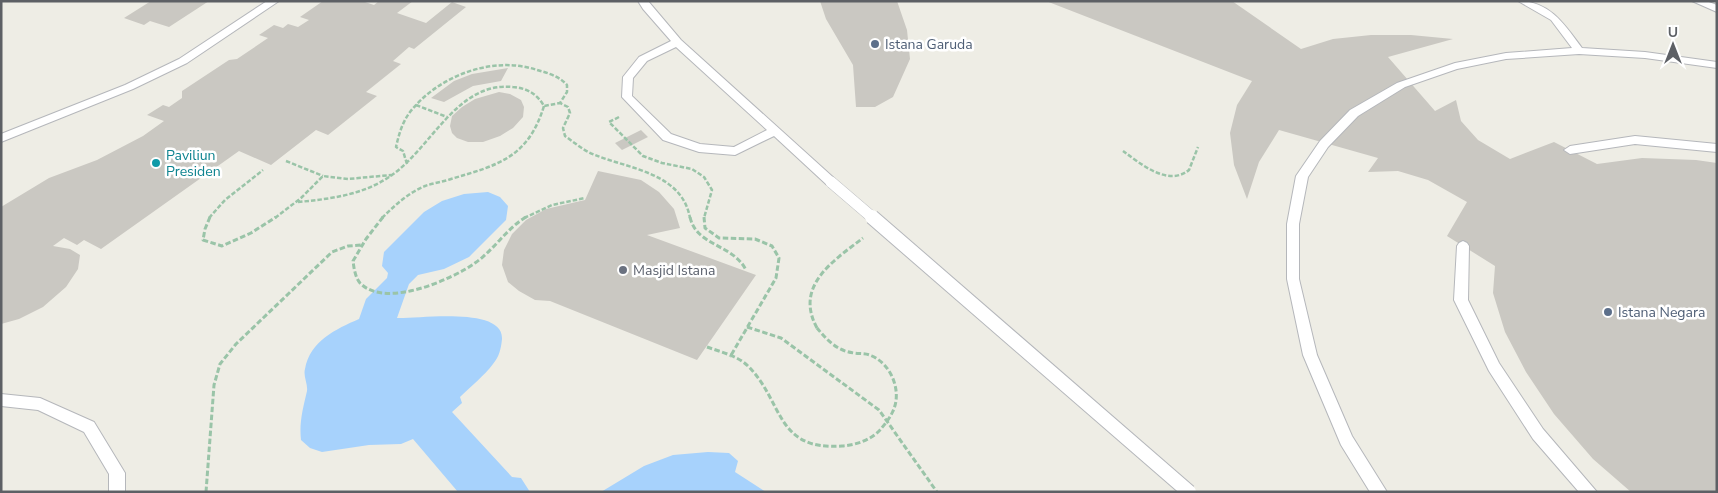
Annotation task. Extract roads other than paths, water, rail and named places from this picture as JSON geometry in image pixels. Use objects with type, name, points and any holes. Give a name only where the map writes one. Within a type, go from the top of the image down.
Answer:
[{"type":"lane","points":[[1,138],[129,87],[183,61],[274,1]]},
{"type":"lane","points":[[644,1],[646,7],[677,42],[830,182],[1189,492]]},
{"type":"lane","points":[[1523,1],[1554,18],[1579,51]]},
{"type":"lane","points":[[1697,1],[1717,9]]},
{"type":"lane","points":[[677,42],[643,59],[628,77],[628,97],[667,137],[699,148],[735,151],[775,131]]},
{"type":"lane","points":[[1379,492],[1346,440],[1310,354],[1293,279],[1293,224],[1302,176],[1324,144],[1354,113],[1401,85],[1455,66],[1506,56],[1579,51],[1645,55],[1717,65]]},
{"type":"lane","points":[[1570,150],[1635,140],[1717,148]]},
{"type":"lane","points":[[1464,246],[1461,300],[1494,367],[1538,434],[1589,492]]},
{"type":"lane","points":[[1,400],[40,404],[89,427],[117,472],[117,492]]},
{"type":"water","points":[[488,192],[500,197],[508,206],[506,220],[469,257],[444,269],[418,275],[409,284],[397,318],[458,316],[489,322],[499,329],[502,339],[497,359],[486,373],[460,397],[462,403],[452,412],[512,477],[521,478],[530,492],[458,492],[413,439],[401,444],[369,445],[322,452],[310,448],[301,440],[301,428],[307,391],[305,372],[312,351],[325,337],[359,319],[366,299],[387,278],[388,273],[382,266],[384,252],[424,212],[442,201],[464,194]]},
{"type":"water","points":[[708,452],[729,453],[738,461],[735,472],[766,492],[601,492],[644,466],[673,455]]},
{"type":"place","name":"Istana Garuda","points":[[875,44]]},
{"type":"place","name":"Paviliun Presiden","points":[[156,163]]},
{"type":"place","name":"Masjid Istana","points":[[623,270]]},
{"type":"place","name":"Istana Negara","points":[[1608,312]]}]
